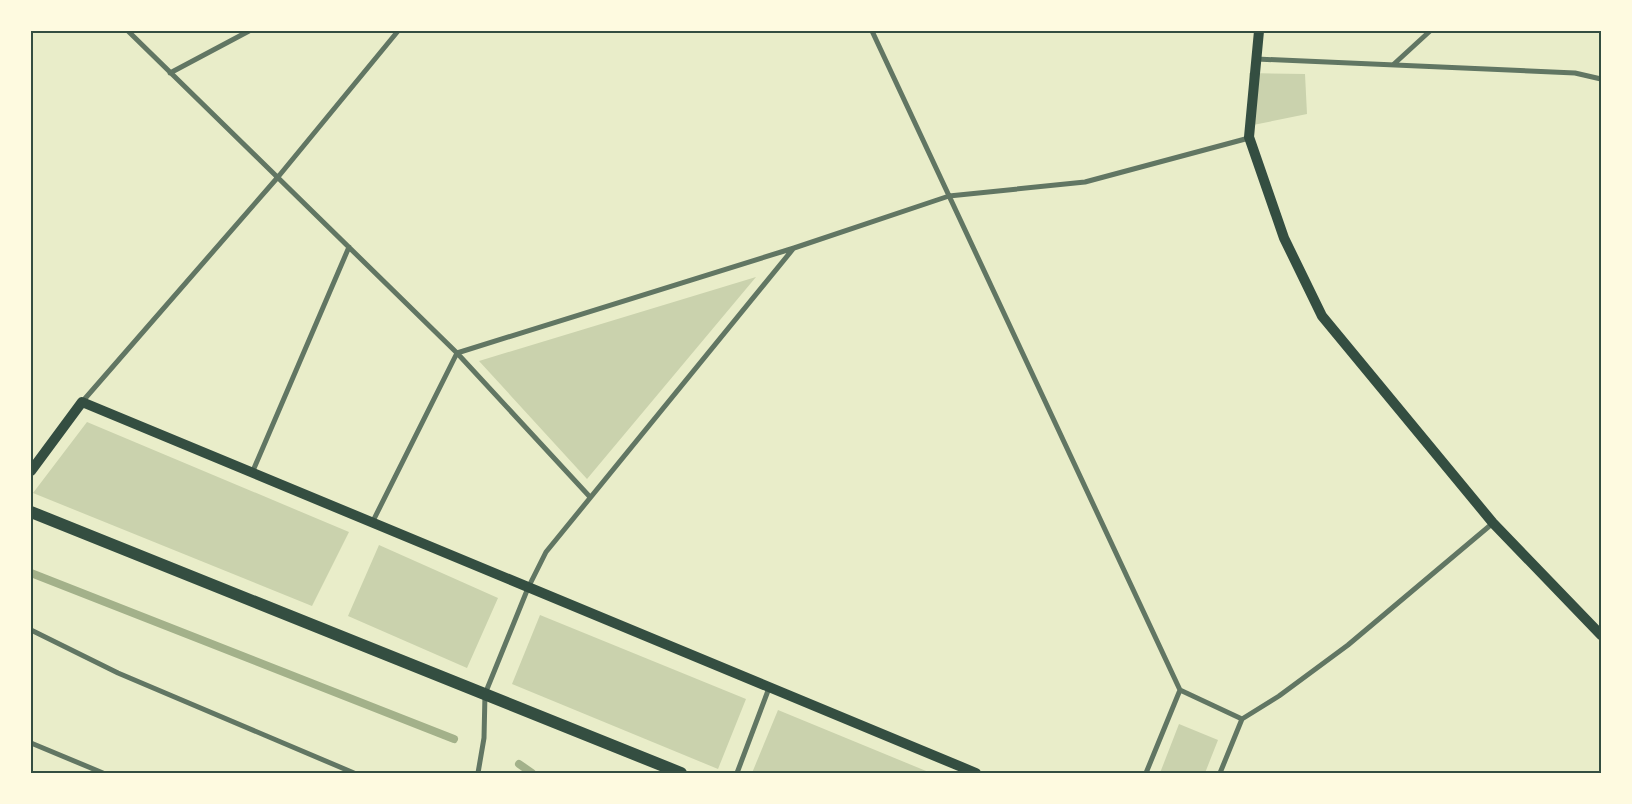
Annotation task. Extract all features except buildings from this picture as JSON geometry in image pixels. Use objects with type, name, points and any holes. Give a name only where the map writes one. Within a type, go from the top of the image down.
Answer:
[{"type":"main road","points":[[1259,31],[1249,138],[1284,238],[1322,316],[1493,523],[1601,635]]},
{"type":"main road","points":[[31,471],[82,402],[976,773]]},
{"type":"main road","points":[[31,512],[681,773]]},
{"type":"street","points":[[128,31],[457,353],[590,497]]},
{"type":"street","points":[[170,72],[249,31]]},
{"type":"street","points":[[82,402],[278,177],[398,31]]},
{"type":"street","points":[[872,31],[1180,690],[1242,719]]},
{"type":"street","points":[[1394,64],[1430,31]]},
{"type":"street","points":[[1257,59],[1576,73],[1601,80]]},
{"type":"street","points":[[372,522],[457,353],[794,248],[949,196],[1085,182],[1249,138]]},
{"type":"street","points":[[252,473],[349,247]]},
{"type":"street","points":[[478,773],[484,738],[485,694],[528,588],[546,552],[794,248]]},
{"type":"street","points":[[1220,773],[1242,719],[1279,696],[1348,645],[1493,523]]},
{"type":"street","points":[[31,630],[118,673],[354,773]]},
{"type":"street","points":[[737,773],[770,688]]},
{"type":"street","points":[[1146,773],[1180,690]]},
{"type":"street","points":[[31,743],[103,773]]},
{"type":"green space","points":[[1249,73],[1305,74],[1307,114],[1253,125]]},
{"type":"green space","points":[[756,277],[587,479],[479,361]]},
{"type":"green space","points":[[87,422],[349,532],[312,606],[33,493]]},
{"type":"green space","points":[[379,545],[498,598],[467,668],[348,616]]},
{"type":"green space","points":[[540,615],[746,699],[718,769],[512,684]]},
{"type":"green space","points":[[778,710],[931,773],[752,773]]},
{"type":"green space","points":[[1179,724],[1218,740],[1205,773],[1160,773]]},
{"type":"waterway","points":[[31,573],[454,739]]},
{"type":"waterway","points":[[519,764],[532,773]]}]
